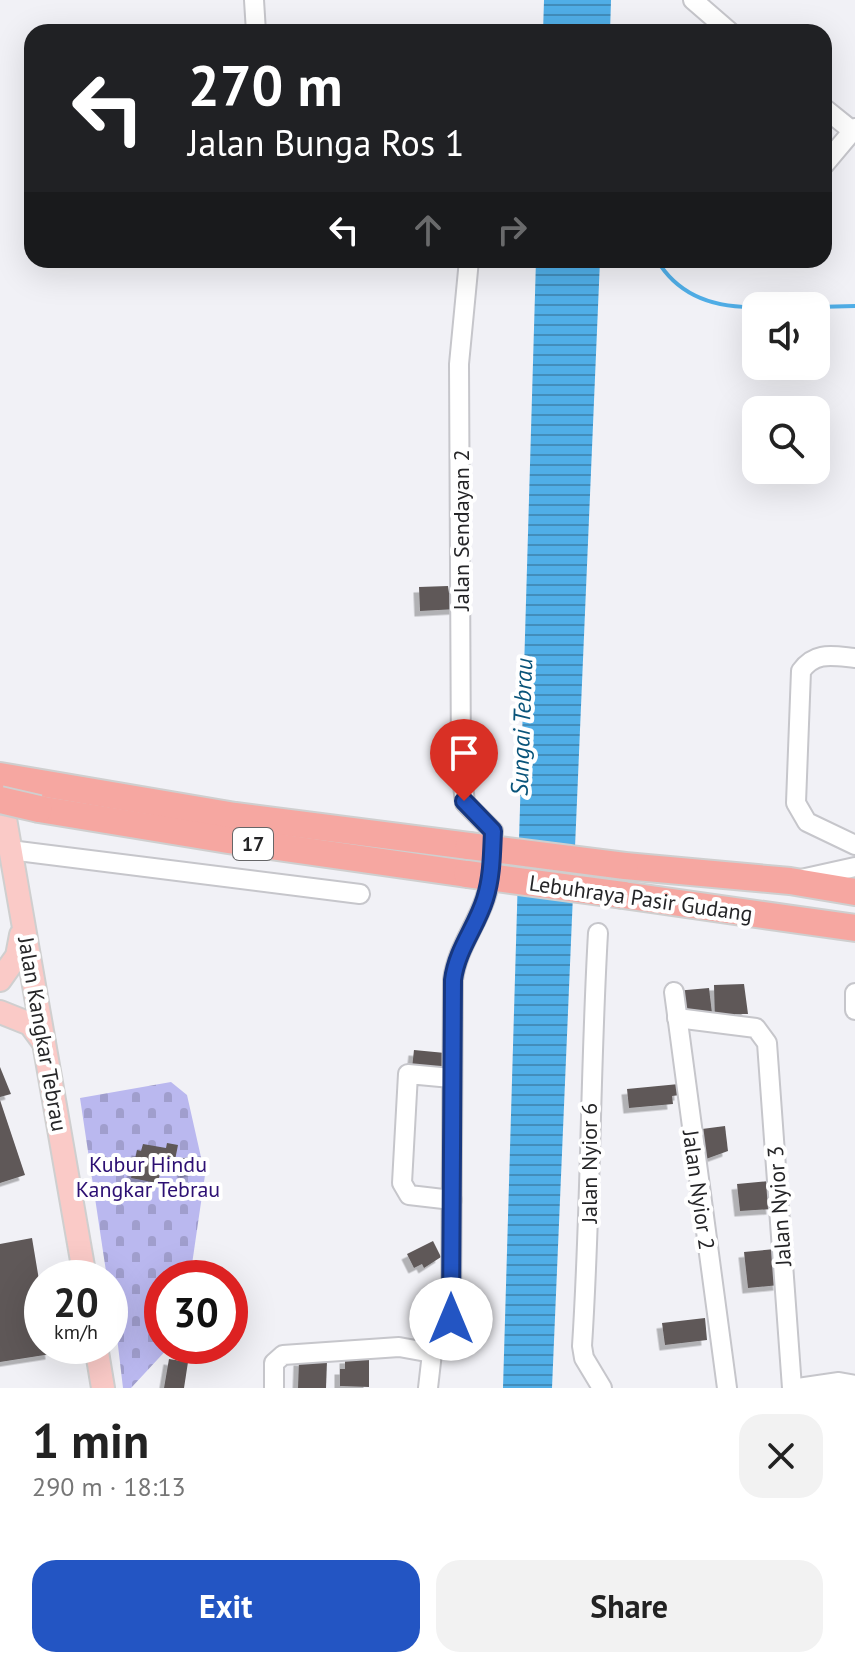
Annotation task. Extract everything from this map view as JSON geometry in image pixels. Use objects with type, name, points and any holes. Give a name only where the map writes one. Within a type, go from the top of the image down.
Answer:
[{"type":"highway","name":"Lebuhraya Pasir Gudang","points":[[0,776],[40,797],[228,840],[855,928]]},
{"type":"highway","name":"Lebuhraya Pasir Gudang","points":[[0,800],[40,797],[235,816],[625,866],[790,881],[855,892]]},
{"type":"main road","name":"Jalan Kangkar Tebrau","points":[[0,790],[82,1260]]},
{"type":"main road","points":[[0,982],[17,956],[22,920]]},
{"type":"main road","points":[[0,982],[32,974]]},
{"type":"main road","points":[[0,1012],[37,1001]]},
{"type":"main road","points":[[0,1012],[30,1024],[45,1044]]},
{"type":"main road","points":[[99,1364],[103,1388]]},
{"type":"street","points":[[254,0],[256,24]]},
{"type":"street","points":[[693,0],[721,24]]},
{"type":"street","points":[[832,114],[854,130],[832,156]]},
{"type":"street","name":"Jalan Sendayan 2","points":[[451,1078],[456,959],[484,901],[492,864],[493,831],[464,801],[461,766],[459,364],[468,268]]},
{"type":"street","points":[[855,658],[821,655],[807,662],[801,671],[796,803],[807,822],[855,845]]},
{"type":"street","points":[[10,850],[360,894]]},
{"type":"street","points":[[790,881],[855,867]]},
{"type":"street","name":"Jalan Nyior 6","points":[[598,933],[590,1072],[589,1248],[582,1346],[584,1358],[602,1388]]},
{"type":"street","name":"Jalan Nyior 2","points":[[674,992],[727,1388]]},
{"type":"street","points":[[855,993],[855,1010]]},
{"type":"street","name":"Jalan Nyior 3","points":[[677,1018],[756,1028],[767,1043],[792,1388]]},
{"type":"street","points":[[428,1388],[432,1353],[451,1319],[452,1200],[451,1078],[408,1074],[402,1183],[409,1195],[419,1199],[452,1200]]},
{"type":"street","points":[[274,1388],[274,1363],[283,1355],[399,1347],[432,1353]]},
{"type":"street","points":[[798,1388],[839,1382],[855,1385]]},
{"type":"green space","name":"Kubur Hindu Kangkar Tebrau","points":[[171,1082],[187,1095],[205,1175],[193,1260],[144,1260],[144,1364],[153,1364],[131,1388],[123,1388],[120,1364],[128,1364],[128,1260],[104,1260],[80,1098]]},
{"type":"shaded area","points":[[544,0],[611,0],[610,24],[543,24]]},
{"type":"shaded area","points":[[536,268],[600,268],[552,1388],[503,1388]]},
{"type":"building","points":[[448,586],[449,593],[456,592],[457,609],[420,611],[419,587]]},
{"type":"building","points":[[744,984],[748,1014],[735,1014],[735,1023],[715,1023],[714,985]]},
{"type":"building","points":[[709,988],[712,1013],[677,1016],[675,991]]},
{"type":"building","points":[[414,1050],[445,1053],[443,1071],[412,1068]]},
{"type":"building","points":[[0,1067],[11,1094],[0,1097]]},
{"type":"building","points":[[679,1084],[680,1095],[672,1096],[673,1104],[629,1108],[627,1089]]},
{"type":"building","points":[[0,1100],[25,1175],[0,1183]]},
{"type":"building","points":[[725,1126],[728,1151],[706,1159],[702,1129]]},
{"type":"building","points":[[167,1143],[178,1145],[175,1160],[166,1158],[157,1183],[131,1178],[137,1150],[141,1151],[143,1144],[166,1148]]},
{"type":"building","points":[[194,1156],[197,1170],[183,1173],[180,1159]]},
{"type":"building","points":[[769,1181],[772,1209],[740,1211],[737,1184]]},
{"type":"building","points":[[32,1238],[36,1260],[24,1260],[24,1358],[0,1362],[0,1244]]},
{"type":"building","points":[[433,1241],[441,1257],[424,1268],[422,1264],[414,1268],[407,1254]]},
{"type":"building","points":[[775,1249],[779,1285],[748,1288],[744,1252]]},
{"type":"building","points":[[705,1318],[707,1340],[665,1345],[662,1323]]},
{"type":"building","points":[[369,1357],[369,1387],[340,1386],[340,1369],[345,1369],[345,1358]]},
{"type":"building","points":[[299,1360],[327,1361],[326,1388],[298,1388]]},
{"type":"building","points":[[168,1364],[188,1364],[184,1388],[164,1388]]},
{"type":"waterway","points":[[663,268],[676,283],[700,298],[742,307]]},
{"type":"waterway","points":[[830,307],[855,306]]},
{"type":"route","points":[[451,1319],[453,980],[456,959],[484,901],[492,864],[493,831],[464,801]]},
{"type":"water label","name":"Sungai Tebrau","points":[[522,727]]}]
